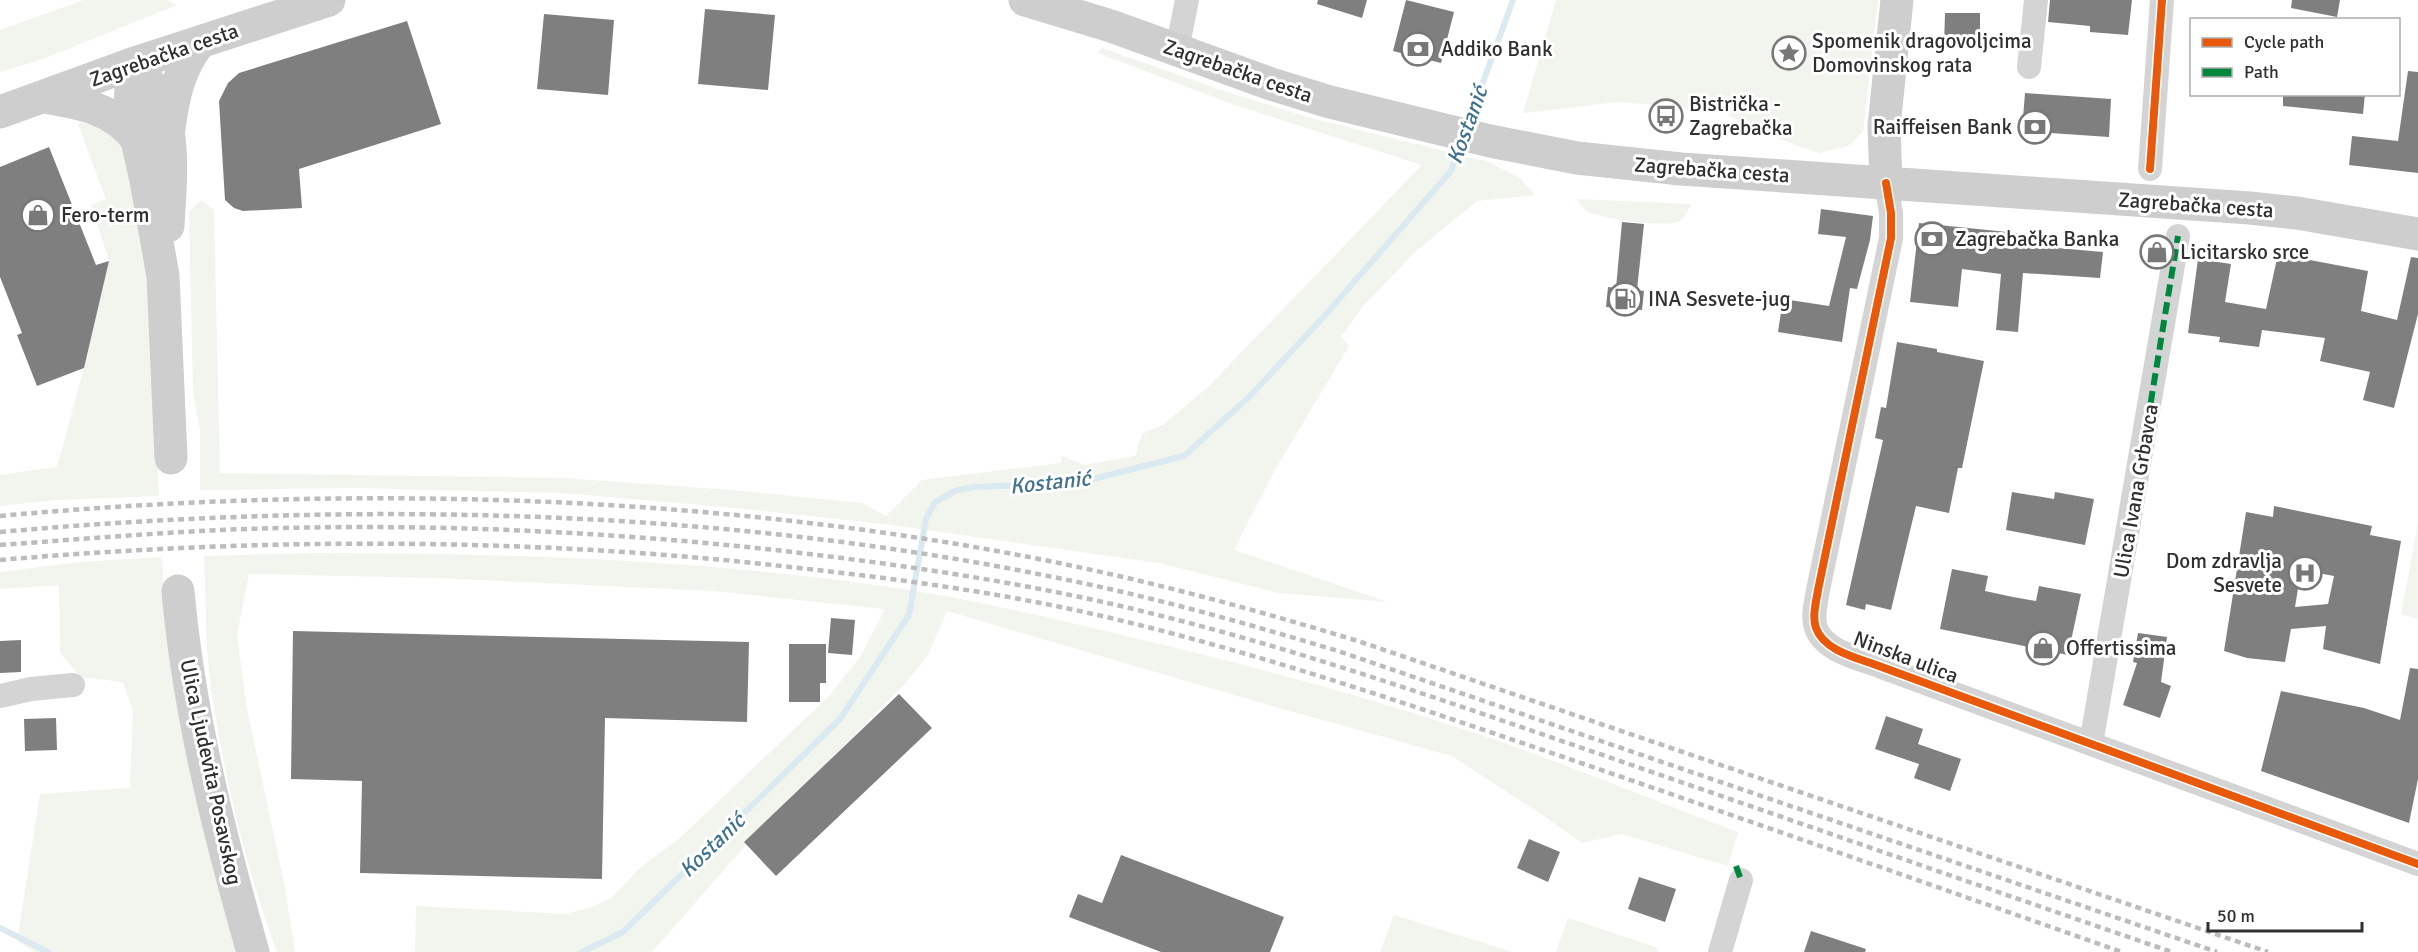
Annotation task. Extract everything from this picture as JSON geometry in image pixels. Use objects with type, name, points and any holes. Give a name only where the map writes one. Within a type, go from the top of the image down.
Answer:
[{"type":"main road","name":"Zagrebačka cesta","points":[[13,106],[132,64],[329,0]]},
{"type":"main road","name":"Zagrebačka cesta","points":[[1025,0],[1102,23],[1271,84],[1330,102],[1490,141],[1577,158],[1629,165],[2250,208],[2307,214],[2418,234]]},
{"type":"main road","points":[[1886,183],[1884,126],[1897,0]]},
{"type":"main road","points":[[171,458],[163,276],[169,205],[169,133],[173,102],[181,75],[191,53],[200,42]]},
{"type":"main road","points":[[132,64],[154,89],[163,108],[169,133]]},
{"type":"main road","points":[[132,64],[130,109],[163,276]]},
{"type":"main road","points":[[13,106],[81,104],[105,112],[125,126],[137,140]]},
{"type":"main road","name":"Ulica Ljudevita Posavskog","points":[[178,591],[188,676],[201,748],[253,952]]},
{"type":"street","points":[[1177,50],[1187,0]]},
{"type":"street","points":[[2029,67],[2036,0]]},
{"type":"street","points":[[2150,169],[2162,0]]},
{"type":"street","name":"Ninska ulica","points":[[1886,183],[1892,224],[1891,238],[1818,590],[1816,628],[1828,644],[1842,652],[2418,864]]},
{"type":"street","name":"Ulica Ivana Grbavca","points":[[2091,744],[2178,236]]},
{"type":"street","points":[[0,696],[31,689],[73,685]]},
{"type":"street","points":[[1720,952],[1741,879]]},
{"type":"shaded area","points":[[84,0],[167,0],[177,5],[40,60],[0,72],[0,30]]},
{"type":"shaded area","points":[[1556,0],[1878,0],[1863,132],[1848,146],[1819,153],[1743,126],[1725,111],[1618,102],[1523,113]]},
{"type":"shaded area","points":[[1102,48],[1227,92],[1315,119],[1489,162],[1520,178],[1535,195],[1477,201],[1415,252],[1363,306],[1341,337],[1349,346],[1273,473],[1234,550],[1388,602],[1279,593],[1159,563],[892,525],[756,510],[564,493],[357,488],[200,490],[200,430],[193,393],[189,212],[201,200],[214,210],[220,473],[564,478],[732,490],[862,503],[886,516],[922,480],[1061,463],[1062,456],[1084,465],[1135,456],[1142,434],[1164,424],[1207,388],[1422,165],[1232,104],[1098,53]]},
{"type":"shaded area","points":[[78,124],[92,125],[126,142],[145,231],[159,496],[56,500],[0,506],[0,475],[57,467],[84,368],[109,261],[91,205],[106,199]]},
{"type":"shaded area","points":[[1577,199],[1691,204],[1679,221],[1660,224],[1596,215],[1585,210]]},
{"type":"shaded area","points":[[2418,524],[2418,619],[2401,614]]},
{"type":"shaded area","points":[[312,553],[543,557],[697,566],[851,582],[977,602],[1215,658],[1399,709],[1521,749],[1738,832],[1728,866],[1622,834],[1582,843],[1452,756],[947,611],[928,655],[904,685],[744,847],[652,952],[415,952],[416,906],[563,914],[587,909],[611,898],[642,866],[680,838],[829,696],[861,656],[885,609],[713,591],[438,578],[249,574],[237,635],[247,709],[285,888],[295,952],[277,952],[245,852],[221,748],[208,665],[204,556]]},
{"type":"shaded area","points":[[162,557],[164,591],[237,952],[35,952],[17,941],[40,794],[130,788],[133,711],[123,682],[80,677],[60,652],[59,585],[0,589],[0,572],[80,562]]},
{"type":"shaded area","points":[[1394,915],[1512,952],[1380,952]]},
{"type":"shaded area","points":[[1568,918],[1658,948],[1657,952],[1556,952]]},
{"type":"building","points":[[1318,0],[1367,0],[1362,18],[1317,4]]},
{"type":"building","points":[[1406,0],[1454,12],[1441,63],[1393,51]]},
{"type":"building","points":[[2050,0],[2132,0],[2128,35],[2090,32],[2090,26],[2048,22]]},
{"type":"building","points":[[2292,0],[2340,0],[2337,17],[2291,8]]},
{"type":"building","points":[[705,9],[775,15],[768,90],[698,84]]},
{"type":"building","points":[[1945,13],[1980,13],[1980,46],[1944,45]]},
{"type":"building","points":[[544,14],[614,20],[608,95],[537,89]]},
{"type":"building","points":[[407,21],[441,124],[299,169],[302,208],[243,211],[234,208],[225,200],[219,101],[228,83],[239,73]]},
{"type":"building","points":[[2408,71],[2418,72],[2418,173],[2349,165],[2352,136],[2398,141]]},
{"type":"building","points":[[2025,93],[2111,99],[2109,137],[2022,131]]},
{"type":"building","points":[[2283,96],[2365,96],[2363,114],[2283,106]]},
{"type":"building","points":[[49,147],[96,265],[109,261],[84,368],[37,386],[17,335],[22,333],[0,277],[0,167]]},
{"type":"building","points":[[1821,209],[1873,216],[1870,240],[1857,289],[1850,288],[1842,342],[1778,332],[1783,299],[1829,306],[1846,237],[1818,234]]},
{"type":"building","points":[[1622,222],[1644,224],[1637,290],[1644,291],[1642,310],[1606,307],[1608,287],[1616,288]]},
{"type":"building","points":[[1919,223],[2047,236],[2046,247],[2103,252],[2100,278],[2023,273],[2018,332],[1996,330],[2001,274],[1962,269],[1958,307],[1910,302]]},
{"type":"building","points":[[2278,254],[2368,271],[2361,311],[2397,320],[2411,257],[2418,258],[2418,314],[2394,408],[2363,400],[2370,372],[2320,361],[2325,338],[2262,330],[2259,347],[2219,342],[2220,337],[2188,333],[2198,259],[2231,264],[2225,302],[2266,309]]},
{"type":"building","points":[[1897,342],[1984,361],[1962,468],[1958,468],[1949,513],[1916,506],[1891,610],[1866,604],[1865,610],[1846,605],[1883,440],[1875,438],[1881,407],[1886,408]]},
{"type":"building","points":[[2012,492],[2054,499],[2055,492],[2094,499],[2085,545],[2006,530]]},
{"type":"building","points":[[2274,506],[2372,526],[2370,535],[2401,541],[2380,664],[2323,649],[2326,626],[2291,629],[2285,662],[2247,658],[2224,651],[2246,512],[2273,517]],"holes":[[[2301,570],[2334,576],[2328,604],[2295,607]]]},
{"type":"building","points":[[1952,569],[1988,576],[1985,591],[2013,597],[2036,601],[2039,586],[2081,594],[2068,655],[1940,629]]},
{"type":"building","points":[[831,618],[855,620],[852,655],[828,653]]},
{"type":"building","points":[[293,631],[749,642],[747,722],[605,718],[602,879],[360,873],[362,781],[291,779]]},
{"type":"building","points":[[2138,633],[2167,637],[2161,682],[2171,686],[2160,718],[2123,705],[2137,663],[2133,662]]},
{"type":"building","points":[[21,640],[21,672],[0,673],[0,641]]},
{"type":"building","points":[[789,644],[826,644],[826,683],[820,683],[820,702],[789,702]]},
{"type":"building","points":[[2410,668],[2418,669],[2418,779],[2409,823],[2261,771],[2281,691],[2364,708],[2400,720]]},
{"type":"building","points":[[899,694],[932,728],[776,876],[744,842]]},
{"type":"building","points":[[1886,716],[1923,729],[1918,744],[1961,759],[1950,791],[1914,778],[1919,764],[1875,749]]},
{"type":"building","points":[[56,718],[57,750],[25,751],[24,719]]},
{"type":"building","points":[[1529,839],[1560,852],[1548,882],[1517,868]]},
{"type":"building","points":[[1121,855],[1284,917],[1270,952],[1161,952],[1069,917],[1078,894],[1102,903]]},
{"type":"building","points":[[1639,877],[1676,889],[1665,922],[1628,909]]},
{"type":"building","points":[[1811,931],[1866,949],[1865,952],[1804,952]]},
{"type":"waterway","name":"Kostanić","points":[[1467,126],[1513,0]]},
{"type":"waterway","name":"Kostanić","points":[[582,952],[623,932],[840,719],[909,615],[926,519],[935,502],[957,490],[974,487],[1077,483],[1184,456],[1251,395],[1327,313],[1451,171],[1460,144]]},
{"type":"waterway","points":[[0,928],[48,952]]},
{"type":"railway","points":[[0,516],[130,506],[262,500],[395,498],[528,501],[662,509],[794,521],[925,539],[1054,562],[1209,598],[1361,642],[2268,952]]},
{"type":"railway","points":[[0,532],[130,522],[262,516],[394,514],[526,516],[658,524],[789,536],[919,553],[1048,576],[1194,610],[1338,651],[2217,952]]},
{"type":"railway","points":[[0,545],[154,534],[313,527],[516,530],[650,538],[784,551],[901,566],[1017,585],[1094,600],[1220,631],[1343,668],[1527,729],[2172,952]]},
{"type":"railway","points":[[0,560],[100,552],[300,544],[499,546],[599,550],[799,568],[913,582],[1027,600],[1163,631],[1344,684],[1465,723],[2122,952]]},
{"type":"marked path","points":[[2139,474],[2178,236]]},
{"type":"marked path","points":[[1736,866],[1741,880]]},
{"type":"cycle path","points":[[2150,169],[2162,0]]},
{"type":"cycle path","points":[[1886,183],[1891,213],[1891,238],[1816,599],[1814,619],[1820,636],[1826,643],[1852,657],[2418,864]]},
{"type":"place","name":"Addiko Bank","points":[[1418,49]]},
{"type":"place","name":"Spomenik dragovoljcima Domovinskog rata","points":[[1789,53]]},
{"type":"place","name":"Bistrička - Zagrebačka","points":[[1666,116]]},
{"type":"place","name":"Raiffeisen Bank","points":[[2035,127]]},
{"type":"place","name":"Fero-term","points":[[38,215]]},
{"type":"place","name":"Zagrebačka Banka","points":[[1932,239]]},
{"type":"place","name":"Licitarsko srce","points":[[2157,252]]},
{"type":"place","name":"INA Sesvete-jug","points":[[1625,299]]},
{"type":"place","name":"Dom zdravlja Sesvete","points":[[2305,573]]},
{"type":"place","name":"Offertissima","points":[[2043,648]]}]
